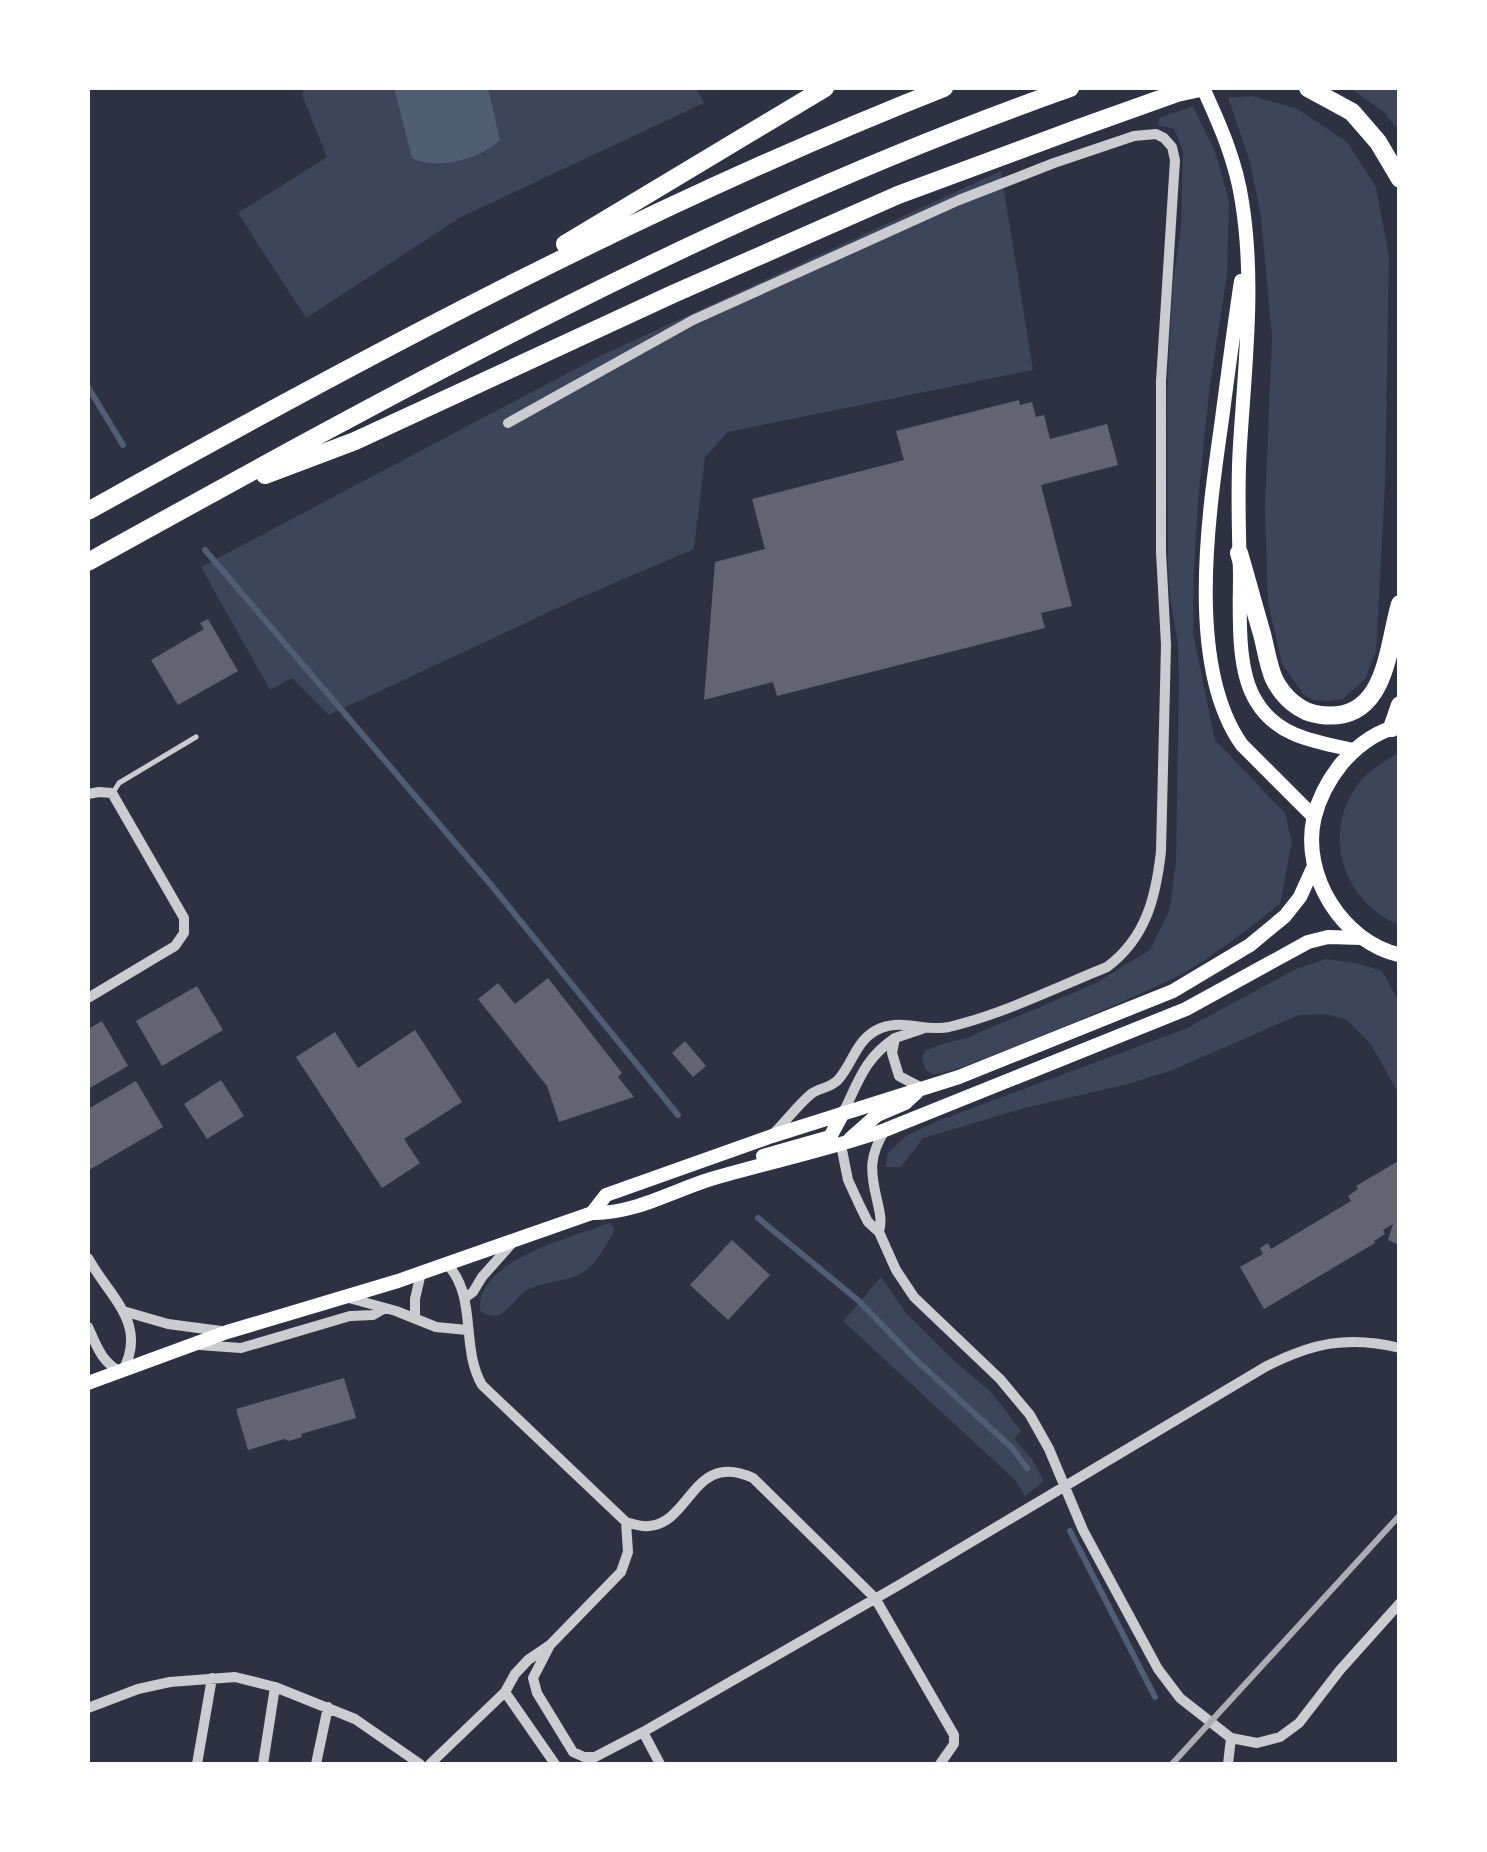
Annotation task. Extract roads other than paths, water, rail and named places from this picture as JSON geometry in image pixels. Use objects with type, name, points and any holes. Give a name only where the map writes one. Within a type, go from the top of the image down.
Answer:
[{"type":"highway","points":[[432,324],[825,88]]},
{"type":"highway","points":[[88,511],[432,324],[582,248],[809,142],[944,88]]},
{"type":"highway","points":[[88,562],[423,379],[676,252],[900,152],[1070,88]]},
{"type":"highway","points":[[203,497],[356,441],[898,195],[1177,93],[1201,88]]},
{"type":"highway","points":[[1308,88],[1352,112],[1378,142],[1400,179]]},
{"type":"highway","points":[[1240,553],[1274,678],[1294,704],[1310,713],[1340,714],[1356,709],[1371,696],[1384,672],[1400,604]]},
{"type":"highway","points":[[1396,727],[1400,705]]},
{"type":"main road","points":[[1201,88],[1225,136],[1242,203],[1246,246],[1248,307],[1237,508],[1246,680],[1254,699],[1278,727],[1298,738],[1354,750]]},
{"type":"main road","points":[[1246,246],[1210,508],[1207,609],[1211,654],[1219,696],[1234,733],[1314,817]]},
{"type":"main road","points":[[1396,727],[1354,750],[1328,780],[1314,817],[1312,842],[1314,866],[1324,893],[1340,918],[1362,938],[1394,954],[1400,966]]},
{"type":"main road","points":[[592,1213],[606,1195],[772,1136],[959,1077],[1173,990],[1250,945],[1285,916],[1314,866]]},
{"type":"main road","points":[[88,1383],[228,1332],[421,1273],[592,1213],[613,1214],[712,1179],[885,1130],[1186,1009],[1308,942],[1328,937],[1362,938]]},
{"type":"main road","points":[[842,1145],[877,1114],[906,1103],[922,1088]]},
{"type":"main road","points":[[712,1179],[739,1163],[830,1136],[844,1113]]},
{"type":"street","points":[[508,423],[693,320],[959,200],[1134,136],[1156,134],[1172,147],[1176,160],[1174,204],[1161,381],[1161,552],[1166,644],[1161,851],[1157,885],[1148,913],[1124,954],[1107,967],[967,1022],[938,1029],[900,1023],[881,1028],[866,1037],[838,1080],[814,1092],[772,1136]]},
{"type":"street","points":[[88,794],[112,793],[184,918],[184,933],[168,952],[88,998]]},
{"type":"street","points":[[844,1113],[877,1050],[895,1038],[922,1029]]},
{"type":"street","points":[[895,1038],[892,1053],[899,1076],[922,1088]]},
{"type":"street","points":[[879,1232],[882,1219],[872,1159],[885,1130]]},
{"type":"street","points":[[842,1145],[854,1193],[914,1296],[1000,1379],[1030,1415],[1050,1449],[1083,1530],[1158,1669],[1180,1698],[1231,1738],[1256,1742],[1280,1737],[1299,1724],[1400,1602]]},
{"type":"street","points":[[466,1297],[515,1239]]},
{"type":"street","points":[[88,1258],[130,1322],[133,1342],[122,1372],[103,1359],[88,1327]]},
{"type":"street","points":[[448,1264],[456,1272],[466,1297],[468,1330],[476,1374],[482,1385],[626,1522],[642,1526],[662,1524],[710,1476],[724,1471],[739,1472],[753,1478],[875,1598],[954,1735],[954,1744],[940,1764]]},
{"type":"street","points":[[416,1319],[415,1299],[421,1273]]},
{"type":"street","points":[[346,1297],[436,1327],[468,1330]]},
{"type":"street","points":[[198,1344],[241,1348],[385,1308]]},
{"type":"street","points":[[123,1311],[168,1324],[228,1332]]},
{"type":"street","points":[[550,1645],[534,1678],[537,1693],[573,1752],[595,1758],[1066,1487],[1265,1366],[1314,1346],[1363,1340],[1400,1348]]},
{"type":"street","points":[[430,1764],[504,1692],[528,1660],[550,1645],[621,1572],[628,1552],[626,1522]]},
{"type":"street","points":[[88,1708],[170,1682],[236,1677],[328,1706],[355,1719],[420,1764]]},
{"type":"street","points":[[197,1764],[212,1678]]},
{"type":"street","points":[[263,1764],[275,1688]]},
{"type":"street","points":[[504,1692],[554,1764]]},
{"type":"street","points":[[318,1763],[328,1706]]},
{"type":"street","points":[[643,1732],[660,1764]]},
{"type":"street","points":[[1228,1764],[1231,1738]]},
{"type":"lane","points":[[112,793],[119,783],[196,737]]},
{"type":"waterway","points":[[88,387],[123,445]]},
{"type":"waterway","points":[[205,550],[492,886],[678,1115]]},
{"type":"waterway","points":[[758,1218],[859,1301],[915,1359],[1012,1448],[1027,1468]]},
{"type":"waterway","points":[[1070,1531],[1155,1697]]},
{"type":"railway","points":[[1172,1764],[1400,1515]]}]
